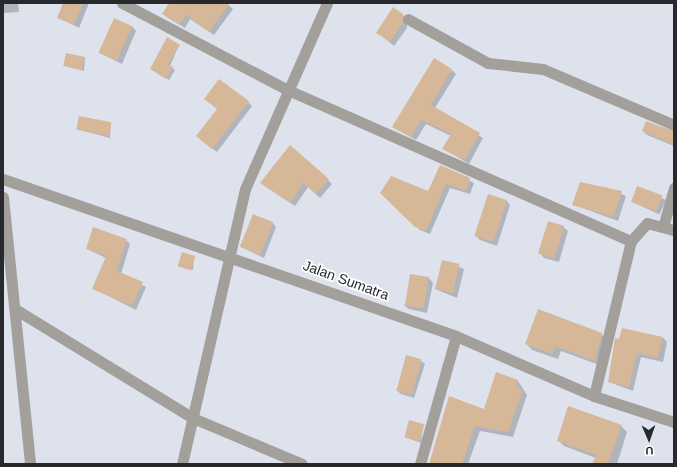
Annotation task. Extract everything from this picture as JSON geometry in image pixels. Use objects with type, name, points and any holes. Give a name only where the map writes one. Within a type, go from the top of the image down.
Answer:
[{"type":"street","points":[[122,3],[288,90],[631,241]]},
{"type":"street","points":[[182,464],[233,256],[245,190],[327,3]]},
{"type":"street","points":[[408,19],[488,62],[543,69],[674,125]]},
{"type":"street","name":"Jalan Sumatra","points":[[3,179],[233,256],[456,336],[594,396],[674,422]]},
{"type":"street","points":[[663,227],[674,188]]},
{"type":"street","points":[[3,198],[30,464]]},
{"type":"street","points":[[594,396],[631,241],[643,224],[674,230]]},
{"type":"street","points":[[15,309],[193,418],[302,464]]},
{"type":"street","points":[[420,464],[456,336]]},
{"type":"building","points":[[63,3],[83,3],[74,25],[57,18]]},
{"type":"building","points":[[169,3],[230,3],[209,32],[186,15],[180,24],[162,14]]},
{"type":"building","points":[[393,7],[403,14],[403,23],[390,42],[376,33]]},
{"type":"building","points":[[114,18],[132,26],[117,61],[99,53]]},
{"type":"building","points":[[167,37],[180,45],[168,64],[173,67],[166,79],[150,69]]},
{"type":"building","points":[[66,53],[85,57],[82,70],[63,66]]},
{"type":"building","points":[[434,58],[452,69],[431,105],[480,133],[465,160],[442,149],[451,134],[421,120],[411,137],[392,127]]},
{"type":"building","points":[[219,79],[249,101],[212,149],[196,136],[217,109],[204,99]]},
{"type":"building","points":[[79,116],[111,122],[109,136],[76,130]]},
{"type":"building","points":[[646,121],[674,132],[674,145],[642,131]]},
{"type":"building","points":[[290,145],[329,179],[316,194],[303,183],[290,203],[260,183]]},
{"type":"building","points":[[440,165],[470,178],[466,191],[446,184],[426,231],[415,227],[380,193],[391,176],[428,191]]},
{"type":"building","points":[[580,182],[622,191],[614,217],[572,205]]},
{"type":"building","points":[[637,186],[662,195],[657,211],[631,202]]},
{"type":"building","points":[[488,194],[507,200],[493,242],[474,236]]},
{"type":"building","points":[[253,214],[273,222],[260,255],[240,246]]},
{"type":"building","points":[[548,221],[564,226],[554,258],[538,254]]},
{"type":"building","points":[[93,227],[127,239],[117,271],[143,282],[132,306],[92,289],[106,256],[86,249]]},
{"type":"building","points":[[182,252],[195,256],[191,270],[178,266]]},
{"type":"building","points":[[442,260],[460,264],[453,293],[435,289]]},
{"type":"building","points":[[410,274],[429,277],[424,309],[405,306]]},
{"type":"building","points":[[538,309],[602,333],[595,361],[555,346],[552,354],[525,344]]},
{"type":"building","points":[[622,328],[663,337],[658,358],[637,353],[629,387],[608,382],[615,338],[619,339]]},
{"type":"building","points":[[406,355],[421,359],[412,395],[396,391]]},
{"type":"building","points":[[496,372],[518,380],[516,387],[523,390],[508,432],[475,426],[462,464],[429,464],[449,396],[484,409]]},
{"type":"building","points":[[568,406],[622,425],[608,464],[592,464],[596,455],[557,441]]},
{"type":"building","points":[[409,420],[424,424],[420,442],[404,437]]}]
